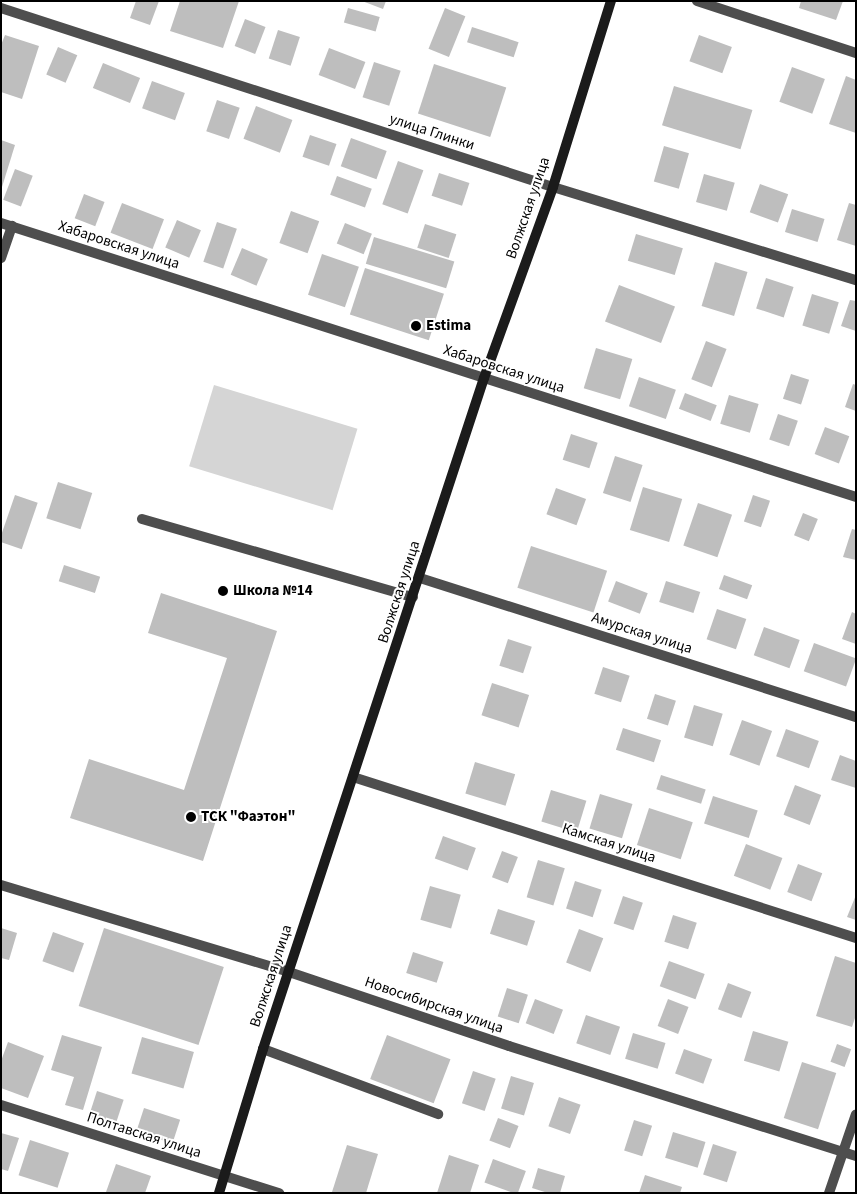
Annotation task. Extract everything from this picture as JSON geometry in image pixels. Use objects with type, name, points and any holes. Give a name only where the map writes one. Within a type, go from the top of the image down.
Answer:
[{"type":"street","name":"Волжская улица","points":[[218,1193],[263,1049],[420,578],[484,378],[552,187],[611,1]]},
{"type":"street","points":[[697,1],[856,53]]},
{"type":"street","name":"улица Глинки","points":[[1,8],[552,187],[856,280]]},
{"type":"street","points":[[1,258],[6,225]]},
{"type":"street","name":"Хабаровская улица","points":[[6,225],[856,497]]},
{"type":"street","points":[[142,519],[413,597]]},
{"type":"street","name":"Амурская улица","points":[[420,578],[856,717]]},
{"type":"street","name":"Камская улица","points":[[353,777],[856,938]]},
{"type":"street","name":"Новосибирская улица","points":[[1,884],[289,972],[509,1046],[856,1156]]},
{"type":"street","points":[[263,1049],[438,1114]]},
{"type":"street","name":"Полтавская улица","points":[[1,1105],[279,1193]]},
{"type":"street","points":[[829,1193],[856,1114]]},
{"type":"shaded area","points":[[214,385],[357,429],[333,510],[189,466]]},
{"type":"building","points":[[136,1],[159,1],[150,25],[130,18]]},
{"type":"building","points":[[180,1],[239,1],[223,48],[170,31]]},
{"type":"building","points":[[362,1],[386,1],[383,9]]},
{"type":"building","points":[[801,1],[843,1],[836,20],[799,8]]},
{"type":"building","points":[[348,8],[380,17],[376,32],[344,22]]},
{"type":"building","points":[[445,8],[465,16],[449,57],[429,49]]},
{"type":"building","points":[[245,19],[266,27],[255,54],[235,46]]},
{"type":"building","points":[[472,27],[519,42],[514,57],[467,42]]},
{"type":"building","points":[[278,30],[300,37],[291,66],[269,59]]},
{"type":"building","points":[[5,35],[39,46],[22,99],[1,92],[1,45]]},
{"type":"building","points":[[699,35],[732,47],[722,73],[689,61]]},
{"type":"building","points":[[58,47],[77,55],[66,83],[46,75]]},
{"type":"building","points":[[329,48],[365,62],[355,89],[319,75]]},
{"type":"building","points":[[374,62],[401,71],[389,106],[363,97]]},
{"type":"building","points":[[103,63],[140,78],[130,103],[93,88]]},
{"type":"building","points":[[434,64],[506,87],[490,137],[418,113]]},
{"type":"building","points":[[792,67],[825,79],[812,114],[779,102]]},
{"type":"building","points":[[846,76],[856,80],[856,133],[829,124]]},
{"type":"building","points":[[152,81],[185,93],[175,120],[142,108]]},
{"type":"building","points":[[674,86],[752,110],[740,149],[662,125]]},
{"type":"building","points":[[217,100],[240,108],[229,139],[206,131]]},
{"type":"building","points":[[256,106],[292,120],[280,153],[243,139]]},
{"type":"building","points":[[310,135],[336,144],[329,166],[303,157]]},
{"type":"building","points":[[351,138],[387,151],[376,179],[341,166]]},
{"type":"building","points":[[1,140],[15,145],[2,187],[1,187]]},
{"type":"building","points":[[664,146],[689,153],[679,189],[654,182]]},
{"type":"building","points":[[398,161],[423,170],[408,213],[382,204]]},
{"type":"building","points":[[15,169],[33,176],[21,207],[3,200]]},
{"type":"building","points":[[439,173],[469,183],[462,206],[432,196]]},
{"type":"building","points":[[704,174],[735,183],[727,211],[696,202]]},
{"type":"building","points":[[337,176],[372,189],[365,207],[330,195]]},
{"type":"building","points":[[760,184],[788,194],[778,222],[750,212]]},
{"type":"building","points":[[84,194],[105,202],[95,226],[75,218]]},
{"type":"building","points":[[122,203],[164,219],[153,249],[111,233]]},
{"type":"building","points":[[849,203],[856,205],[856,246],[837,240]]},
{"type":"building","points":[[792,209],[825,219],[817,242],[785,232]]},
{"type":"building","points":[[291,211],[319,221],[308,253],[279,243]]},
{"type":"building","points":[[177,220],[201,230],[189,258],[165,248]]},
{"type":"building","points":[[217,222],[237,229],[223,269],[203,262]]},
{"type":"building","points":[[345,223],[372,234],[364,254],[337,243]]},
{"type":"building","points":[[425,224],[456,234],[449,258],[417,248]]},
{"type":"building","points":[[636,234],[683,248],[675,275],[628,261]]},
{"type":"building","points":[[374,237],[454,262],[446,288],[366,264]]},
{"type":"building","points":[[242,248],[268,259],[256,286],[231,275]]},
{"type":"building","points":[[322,254],[359,267],[345,307],[308,295]]},
{"type":"building","points":[[715,262],[748,272],[734,316],[702,306]]},
{"type":"building","points":[[365,268],[444,294],[429,340],[350,315]]},
{"type":"building","points":[[766,278],[794,287],[784,317],[756,308]]},
{"type":"building","points":[[619,285],[675,307],[661,343],[605,321]]},
{"type":"building","points":[[812,294],[839,302],[829,334],[802,326]]},
{"type":"building","points":[[850,300],[856,301],[856,331],[841,326]]},
{"type":"building","points":[[706,341],[727,349],[712,387],[691,379]]},
{"type":"building","points":[[596,348],[632,359],[620,399],[584,388]]},
{"type":"building","points":[[791,374],[809,380],[801,405],[783,399]]},
{"type":"building","points":[[639,377],[676,390],[666,419],[629,406]]},
{"type":"building","points":[[853,384],[856,385],[856,411],[845,407]]},
{"type":"building","points":[[685,393],[717,405],[711,421],[679,409]]},
{"type":"building","points":[[729,395],[759,404],[750,433],[720,424]]},
{"type":"building","points":[[778,414],[798,421],[789,446],[769,440]]},
{"type":"building","points":[[825,427],[849,436],[839,463],[815,454]]},
{"type":"building","points":[[571,434],[598,443],[589,468],[563,460]]},
{"type":"building","points":[[615,456],[643,465],[631,502],[603,493]]},
{"type":"building","points":[[58,482],[92,493],[80,529],[46,518]]},
{"type":"building","points":[[643,487],[682,499],[669,542],[630,530]]},
{"type":"building","points":[[556,488],[586,499],[576,525],[546,514]]},
{"type":"building","points":[[15,495],[38,503],[22,549],[1,542],[1,536]]},
{"type":"building","points":[[753,495],[770,501],[761,527],[744,521]]},
{"type":"building","points":[[698,503],[732,515],[717,557],[683,546]]},
{"type":"building","points":[[803,513],[818,519],[809,541],[794,535]]},
{"type":"building","points":[[852,529],[856,530],[856,560],[843,557]]},
{"type":"building","points":[[531,546],[607,571],[593,613],[517,588]]},
{"type":"building","points":[[64,565],[100,577],[95,593],[59,581]]},
{"type":"building","points":[[724,575],[752,585],[747,599],[719,589]]},
{"type":"building","points":[[616,581],[648,593],[640,614],[608,602]]},
{"type":"building","points":[[666,581],[700,592],[693,613],[659,602]]},
{"type":"building","points":[[161,593],[277,631],[203,861],[70,818],[89,759],[184,790],[227,658],[148,633]]},
{"type":"building","points":[[717,609],[746,619],[736,649],[707,639]]},
{"type":"building","points":[[852,612],[856,614],[856,644],[842,639]]},
{"type":"building","points":[[764,627],[800,640],[789,668],[754,655]]},
{"type":"building","points":[[508,639],[532,647],[523,673],[499,666]]},
{"type":"building","points":[[814,643],[856,658],[846,687],[804,671]]},
{"type":"building","points":[[603,667],[630,676],[621,702],[594,694]]},
{"type":"building","points":[[492,683],[529,695],[519,727],[481,715]]},
{"type":"building","points":[[655,694],[676,701],[668,726],[647,719]]},
{"type":"building","points":[[694,705],[723,714],[713,746],[684,738]]},
{"type":"building","points":[[742,720],[772,731],[759,766],[729,755]]},
{"type":"building","points":[[623,728],[661,740],[654,762],[616,750]]},
{"type":"building","points":[[786,729],[819,741],[809,768],[776,756]]},
{"type":"building","points":[[840,755],[856,761],[856,788],[831,780]]},
{"type":"building","points":[[475,762],[515,774],[506,806],[465,794]]},
{"type":"building","points":[[661,775],[706,790],[701,804],[656,789]]},
{"type":"building","points":[[795,785],[821,795],[810,825],[784,815]]},
{"type":"building","points":[[551,790],[586,801],[577,832],[541,822]]},
{"type":"building","points":[[600,794],[633,804],[622,838],[589,828]]},
{"type":"building","points":[[713,796],[758,811],[749,838],[704,824]]},
{"type":"building","points":[[649,808],[693,822],[681,859],[637,845]]},
{"type":"building","points":[[443,836],[476,848],[468,871],[435,859]]},
{"type":"building","points":[[746,844],[782,858],[770,890],[734,876]]},
{"type":"building","points":[[502,851],[518,857],[508,883],[492,877]]},
{"type":"building","points":[[538,860],[565,868],[553,905],[527,897]]},
{"type":"building","points":[[798,864],[822,873],[812,901],[787,892]]},
{"type":"building","points":[[575,881],[602,890],[593,917],[566,909]]},
{"type":"building","points":[[430,886],[461,895],[451,928],[420,920]]},
{"type":"building","points":[[856,895],[856,920],[847,917]]},
{"type":"building","points":[[623,896],[643,903],[633,930],[614,923]]},
{"type":"building","points":[[498,909],[535,921],[527,946],[490,934]]},
{"type":"building","points":[[673,915],[697,923],[688,949],[664,942]]},
{"type":"building","points":[[1,928],[17,933],[9,960],[1,958]]},
{"type":"building","points":[[104,928],[224,967],[198,1045],[79,1006]]},
{"type":"building","points":[[579,929],[603,938],[590,972],[566,963]]},
{"type":"building","points":[[53,932],[84,943],[73,972],[42,961]]},
{"type":"building","points":[[413,952],[443,962],[437,983],[406,973]]},
{"type":"building","points":[[835,956],[856,963],[856,1015],[852,1027],[816,1016]]},
{"type":"building","points":[[669,961],[705,974],[695,999],[660,986]]},
{"type":"building","points":[[728,983],[751,992],[741,1018],[718,1009]]},
{"type":"building","points":[[507,988],[528,995],[519,1023],[498,1017]]},
{"type":"building","points":[[535,999],[563,1010],[554,1034],[526,1023]]},
{"type":"building","points":[[668,999],[689,1007],[678,1034],[658,1026]]},
{"type":"building","points":[[586,1015],[620,1027],[610,1055],[576,1043]]},
{"type":"building","points":[[753,1031],[788,1042],[779,1071],[744,1061]]},
{"type":"building","points":[[633,1033],[666,1043],[658,1069],[625,1059]]},
{"type":"building","points":[[62,1035],[102,1047],[83,1110],[65,1105],[74,1077],[51,1070]]},
{"type":"building","points":[[387,1035],[450,1059],[434,1103],[370,1079]]},
{"type":"building","points":[[142,1037],[194,1052],[183,1088],[132,1074]]},
{"type":"building","points":[[8,1042],[44,1056],[28,1098],[1,1088],[1,1061]]},
{"type":"building","points":[[837,1044],[851,1049],[845,1067],[831,1062]]},
{"type":"building","points":[[684,1049],[712,1059],[703,1084],[675,1073]]},
{"type":"building","points":[[802,1062],[836,1073],[818,1129],[784,1118]]},
{"type":"building","points":[[473,1071],[496,1079],[485,1111],[462,1103]]},
{"type":"building","points":[[511,1076],[534,1083],[524,1116],[501,1109]]},
{"type":"building","points":[[97,1091],[124,1100],[115,1126],[88,1118]]},
{"type":"building","points":[[559,1097],[581,1105],[570,1134],[548,1126]]},
{"type":"building","points":[[144,1108],[180,1120],[172,1144],[136,1132]]},
{"type":"building","points":[[498,1118],[519,1126],[510,1148],[489,1140]]},
{"type":"building","points":[[634,1120],[652,1126],[642,1156],[624,1150]]},
{"type":"building","points":[[673,1132],[706,1142],[698,1168],[665,1158]]},
{"type":"building","points":[[1,1133],[19,1138],[8,1171],[1,1169]]},
{"type":"building","points":[[30,1140],[69,1153],[58,1188],[19,1175]]},
{"type":"building","points":[[713,1144],[737,1152],[727,1182],[703,1174]]},
{"type":"building","points":[[347,1145],[378,1154],[366,1193],[332,1192]]},
{"type":"building","points":[[449,1155],[479,1165],[470,1193],[437,1193]]},
{"type":"building","points":[[493,1159],[526,1171],[518,1193],[484,1182]]},
{"type":"building","points":[[116,1164],[151,1176],[145,1193],[106,1192]]},
{"type":"building","points":[[538,1168],[565,1176],[560,1193],[548,1193],[532,1188]]},
{"type":"building","points":[[645,1175],[682,1187],[680,1193],[639,1193]]},
{"type":"place","name":"Estima","points":[[416,326]]},
{"type":"place","name":"Школа №14","points":[[223,591]]},
{"type":"place","name":"ТСК \"Фаэтон\"","points":[[191,817]]}]
